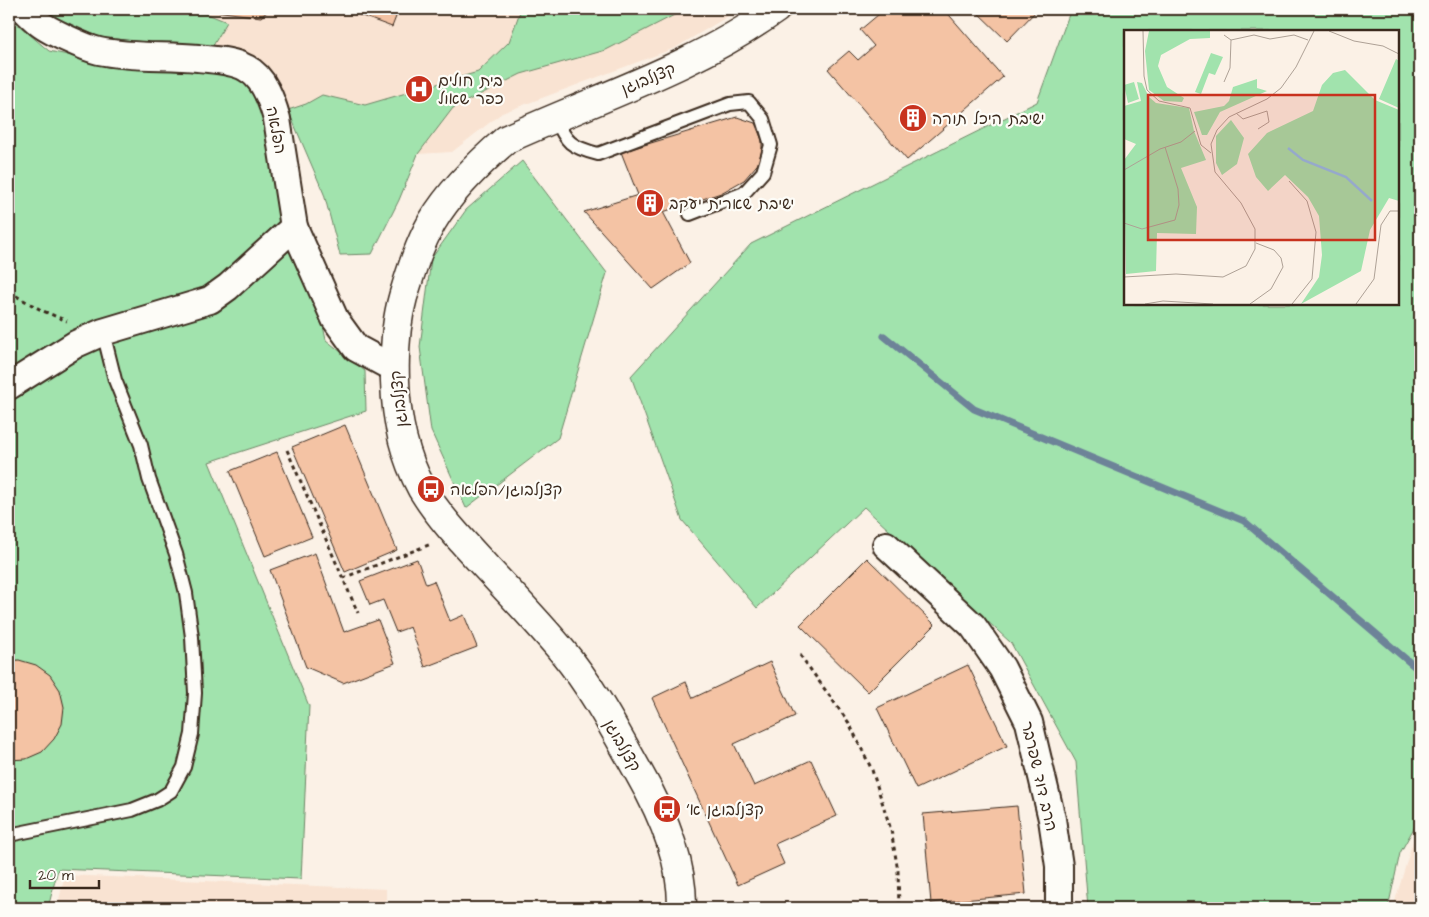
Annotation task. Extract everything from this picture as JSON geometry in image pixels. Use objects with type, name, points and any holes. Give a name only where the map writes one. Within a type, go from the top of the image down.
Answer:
[{"type":"street","name":"הפלאה","points":[[24,9],[39,23],[67,38],[98,51],[131,56],[188,57],[226,61],[247,68],[263,83],[272,101],[277,118],[294,227],[334,319],[356,348],[395,369]]},
{"type":"street","name":"קצנלבוגן","points":[[682,908],[678,871],[663,820],[645,783],[584,680],[564,653],[456,535],[422,488],[410,462],[400,429],[396,400],[394,339],[399,310],[410,273],[432,222],[467,176],[485,157],[507,139],[669,69],[747,29],[776,9]]},
{"type":"street","points":[[9,386],[76,344],[104,332],[210,300],[228,287],[294,227]]},
{"type":"street","name":"הרב דוד שפרבר","points":[[886,545],[972,626],[1002,668],[1029,722],[1052,819],[1059,866],[1059,908]]},
{"type":"lane","points":[[555,117],[563,135],[579,149],[598,154],[730,104],[749,102],[764,119],[771,145],[764,172],[744,193],[690,214]]},
{"type":"lane","points":[[9,835],[132,810],[157,800],[171,790],[184,767],[192,734],[195,692],[192,637],[186,593],[176,554],[149,478],[141,446],[115,380],[104,332]]},
{"type":"path","points":[[9,292],[43,311],[72,323],[104,332]]},
{"type":"path","points":[[287,450],[358,613]]},
{"type":"path","points":[[343,578],[456,535]]},
{"type":"path","points":[[800,655],[849,723],[872,770],[892,830],[898,871],[899,908]]},
{"type":"shaded area","name":"בית חולים כפר שאול","points":[[30,9],[740,9],[675,48],[502,113],[452,152],[418,154],[288,110],[268,80],[95,45]]},
{"type":"shaded area","points":[[1420,825],[1420,908],[1393,908],[1415,834]]},
{"type":"shaded area","points":[[65,875],[386,889],[386,908],[57,908]]},
{"type":"green space","points":[[45,9],[195,9],[227,22],[211,49],[99,37],[49,14]]},
{"type":"green space","points":[[521,9],[686,9],[606,50],[521,74],[453,108],[418,154],[399,200],[372,254],[340,255],[324,194],[288,110],[306,104],[322,95],[365,105],[478,72],[509,42]]},
{"type":"green space","points":[[1071,9],[1407,9],[1420,22],[1420,817],[1400,853],[1388,908],[1088,908],[1076,762],[1011,643],[864,507],[757,608],[682,520],[631,376],[751,244],[1037,102]]},
{"type":"green space","points":[[9,17],[49,51],[129,68],[214,73],[242,77],[256,85],[286,231],[315,288],[326,340],[365,371],[366,411],[209,462],[309,706],[301,879],[58,869],[48,908],[9,908]]},
{"type":"green space","points":[[522,161],[607,273],[558,438],[466,508],[431,431],[420,347],[431,259],[466,210]]},
{"type":"building","points":[[200,9],[270,9],[261,17]]},
{"type":"building","points":[[343,9],[399,9],[392,27]]},
{"type":"building","name":"ישיבת היכל תורה","points":[[885,9],[944,9],[1003,77],[907,160],[828,69],[849,51],[858,60],[874,46],[860,30]]},
{"type":"building","points":[[974,9],[1038,9],[1007,41]]},
{"type":"building","name":"ישיבת שארית יעקב","points":[[737,117],[755,123],[762,140],[762,159],[744,180],[721,193],[663,212],[690,263],[653,289],[584,212],[638,195],[621,152]]},
{"type":"building","points":[[345,425],[397,550],[345,572],[292,447]]},
{"type":"building","points":[[277,452],[312,537],[265,556],[230,471]]},
{"type":"building","points":[[315,553],[344,632],[378,620],[395,663],[343,683],[306,667],[270,570]]},
{"type":"building","points":[[867,558],[935,625],[868,692],[800,625]]},
{"type":"building","points":[[417,559],[426,584],[434,581],[450,621],[464,615],[477,647],[425,667],[410,627],[396,632],[383,600],[370,605],[360,581]]},
{"type":"building","points":[[19,660],[36,665],[50,675],[60,690],[64,707],[62,724],[54,739],[42,752],[26,759],[9,760],[9,661]]},
{"type":"building","points":[[770,662],[795,716],[734,744],[754,786],[811,760],[837,816],[775,844],[784,864],[738,885],[652,698],[686,682],[693,698]]},
{"type":"building","points":[[968,665],[1007,746],[916,789],[877,708]]},
{"type":"building","points":[[1017,806],[1026,894],[931,903],[923,814]]},
{"type":"building","points":[[273,904],[375,906],[375,908],[273,908]]},
{"type":"waterway","points":[[884,336],[974,409],[1244,521],[1414,666]]},
{"type":"place","name":"בית חולים כפר שאול","points":[[419,89]]},
{"type":"place","name":"ישיבת היכל תורה","points":[[913,118]]},
{"type":"place","name":"ישיבת שארית יעקב","points":[[650,203]]},
{"type":"place","name":"קצנלבוגן/הפלאה","points":[[431,489]]},
{"type":"place","name":"קצנלבוגן א׳","points":[[667,809]]}]
